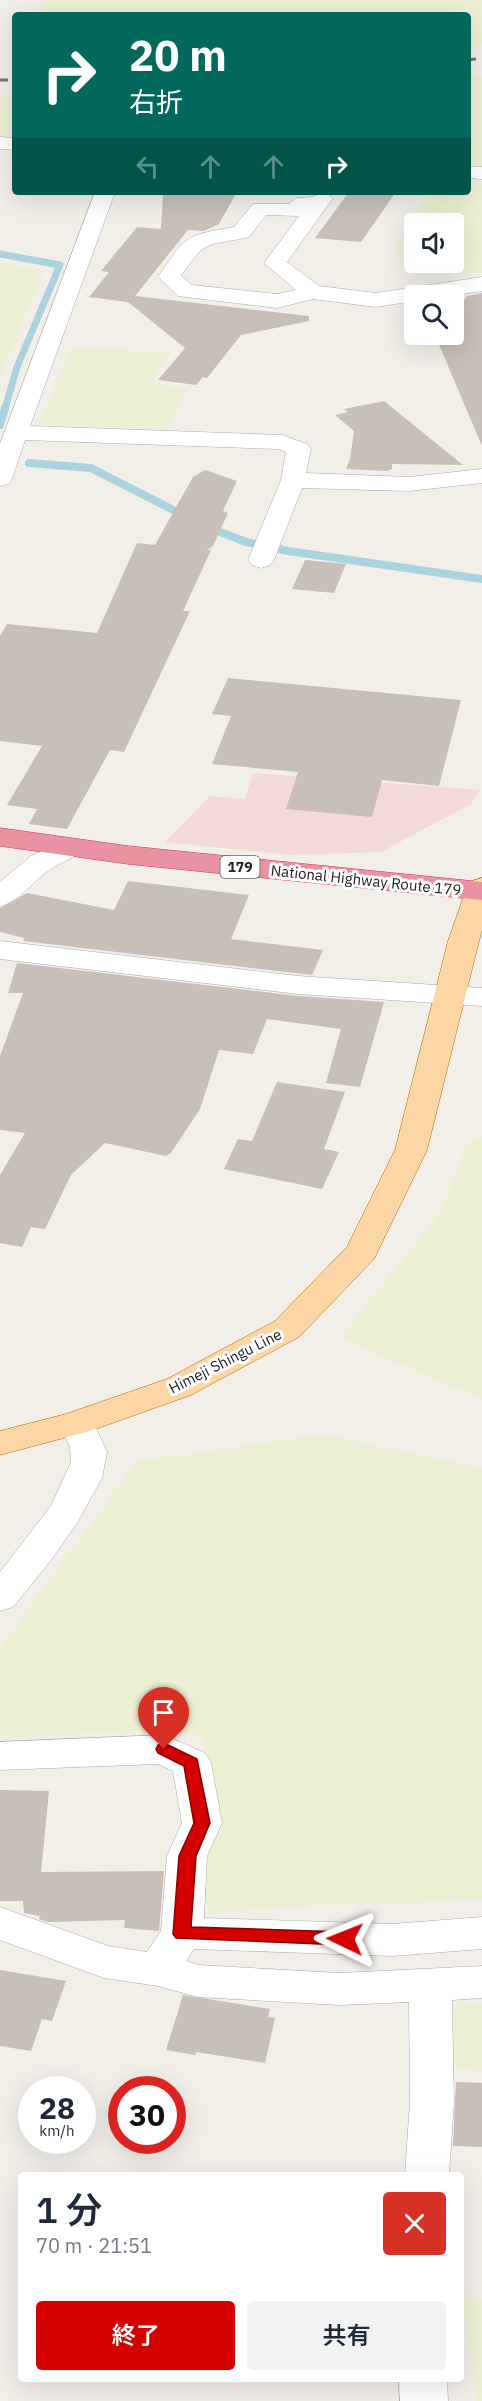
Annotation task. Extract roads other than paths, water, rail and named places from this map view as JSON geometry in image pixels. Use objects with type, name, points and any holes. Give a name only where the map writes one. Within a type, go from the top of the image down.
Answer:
[{"type":"highway","name":"National Highway Route 179","points":[[0,837],[69,848],[482,890]]},
{"type":"main road","name":"Himeji Shingu Line","points":[[0,1443],[77,1423],[179,1388],[287,1329],[362,1252],[411,1150],[466,995],[463,941],[482,890]]},
{"type":"street","points":[[0,479],[37,370],[104,195]]},
{"type":"street","points":[[313,292],[275,263],[323,198]]},
{"type":"street","points":[[323,198],[303,202],[294,211],[260,208],[242,232],[202,239],[191,245],[169,277],[186,291],[277,301],[313,292],[376,300],[482,284]]},
{"type":"street","points":[[16,433],[282,442],[299,449],[293,480],[261,560]]},
{"type":"street","points":[[293,480],[409,484],[482,476]]},
{"type":"street","points":[[0,897],[41,861],[69,848]]},
{"type":"street","points":[[1,956],[298,985],[466,995]]},
{"type":"street","points":[[0,1598],[69,1508],[89,1462],[88,1443],[77,1423]]},
{"type":"street","points":[[0,1756],[164,1749],[191,1763],[202,1823],[187,1856],[182,1934],[158,1970]]},
{"type":"street","points":[[0,1923],[104,1962],[158,1970],[198,1982],[340,1989],[482,1982]]},
{"type":"street","points":[[182,1934],[392,1940],[482,1933]]},
{"type":"street","points":[[427,2172],[432,2102],[430,1986]]},
{"type":"street","points":[[423,2382],[424,2401]]},
{"type":"waterway","points":[[0,254],[60,265],[17,367],[5,409]]},
{"type":"waterway","points":[[0,425],[5,408]]},
{"type":"waterway","points":[[29,463],[91,468],[185,516]]},
{"type":"waterway","points":[[207,527],[246,542],[288,551],[482,579]]},
{"type":"railway","points":[[471,60],[482,58]]},
{"type":"railway","points":[[0,80],[12,80]]}]
